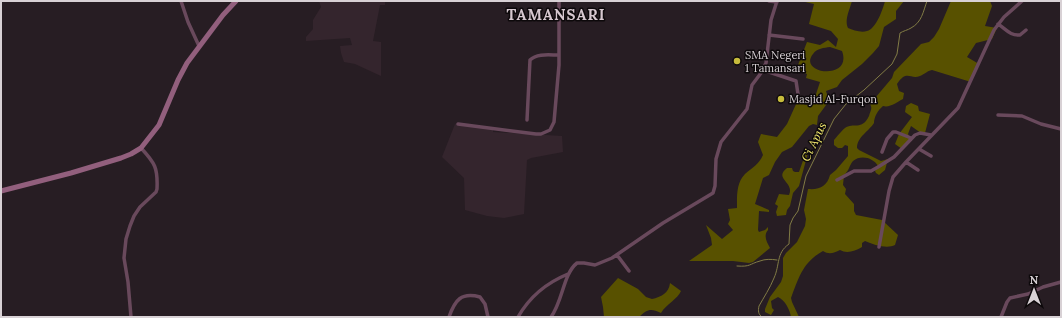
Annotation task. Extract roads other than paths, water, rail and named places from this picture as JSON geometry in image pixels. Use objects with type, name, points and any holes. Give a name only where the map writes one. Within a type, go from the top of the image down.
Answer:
[{"type":"main road","points":[[1,191],[71,173],[121,158],[141,148],[159,124],[187,63],[223,15],[236,1]]},
{"type":"street","points":[[181,1],[188,22],[199,46]]},
{"type":"street","points":[[458,124],[536,134],[541,134],[550,130],[554,122],[558,55],[559,1]]},
{"type":"street","points":[[518,317],[540,290],[554,280],[568,274],[580,262],[595,265],[617,255],[663,223],[713,193],[715,186],[716,159],[721,142],[747,108],[752,85],[763,70],[767,59],[772,15],[777,2],[769,1]]},
{"type":"street","points":[[879,247],[893,177],[960,106],[998,24],[1022,1]]},
{"type":"street","points":[[998,24],[1014,35],[1020,35],[1026,30]]},
{"type":"street","points":[[769,35],[804,39]]},
{"type":"street","points":[[527,120],[530,60],[539,56],[558,55]]},
{"type":"street","points":[[763,70],[796,81],[798,94]]},
{"type":"street","points":[[998,115],[1022,116],[1041,124],[1061,129]]},
{"type":"street","points":[[882,152],[887,139],[893,132],[911,138]]},
{"type":"street","points":[[837,180],[854,171],[867,171],[878,168],[894,156],[911,138],[919,133],[932,135]]},
{"type":"street","points":[[131,317],[124,258],[126,239],[134,216],[157,189],[155,165],[141,148]]},
{"type":"street","points":[[919,149],[931,156]]},
{"type":"street","points":[[906,162],[918,170]]},
{"type":"street","points":[[617,255],[629,271]]},
{"type":"street","points":[[551,317],[560,301],[568,274]]},
{"type":"street","points":[[1001,317],[1010,298],[1028,294],[1043,287],[1061,282]]},
{"type":"street","points":[[449,317],[458,300],[462,296],[467,296],[480,297],[485,304],[488,317]]},
{"type":"waterway","name":"Ci Apus","points":[[762,317],[758,309],[774,278],[780,255],[789,244],[790,225],[798,211],[806,176],[834,119],[846,104],[864,90],[892,64],[897,54],[900,33],[910,29],[918,23],[927,1]]},
{"type":"waterway","points":[[737,266],[748,266],[756,262],[770,259],[777,260]]},
{"type":"place","name":"SMA Negeri 1 Tamansari","points":[[737,61]]},
{"type":"place","name":"Masjid Al-Furqon","points":[[781,99]]},
{"type":"district","name":"TAMANSARI","points":[[556,15]]}]
